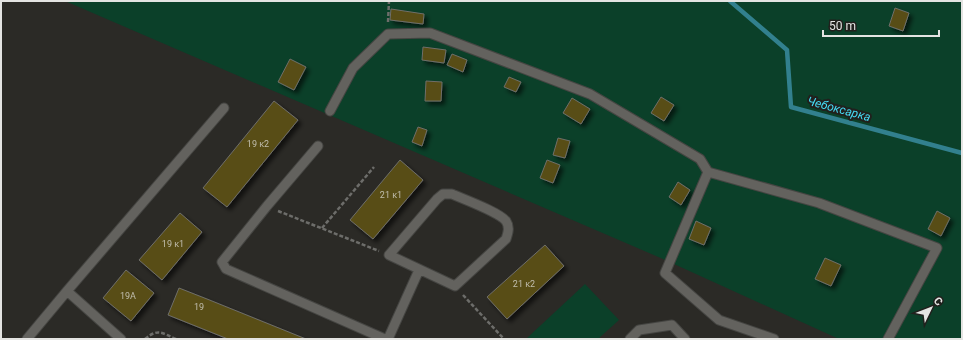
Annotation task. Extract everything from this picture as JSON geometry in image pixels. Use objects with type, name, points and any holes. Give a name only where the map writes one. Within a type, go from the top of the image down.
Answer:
[{"type":"lane","points":[[330,111],[352,68],[388,34],[430,33],[590,94],[700,159],[708,172],[818,203],[937,248],[888,339]]},
{"type":"lane","points":[[27,339],[224,108]]},
{"type":"lane","points":[[318,146],[222,262],[226,270],[385,339]]},
{"type":"lane","points":[[708,172],[665,274],[719,320],[774,339]]},
{"type":"lane","points":[[443,194],[452,194],[499,215],[506,222],[509,232],[506,239],[455,286],[389,255],[443,194]]},
{"type":"lane","points":[[388,339],[419,270]]},
{"type":"lane","points":[[67,291],[121,339]]},
{"type":"lane","points":[[630,339],[639,330],[672,325],[685,339]]},
{"type":"path","points":[[388,34],[389,1]]},
{"type":"path","points":[[322,228],[374,167]]},
{"type":"path","points":[[267,206],[389,255]]},
{"type":"path","points":[[455,286],[504,339]]},
{"type":"path","points":[[144,339],[152,333],[159,332],[176,339]]},
{"type":"green space","points":[[65,1],[962,1],[962,339],[839,339],[663,259]]},
{"type":"green space","points":[[585,284],[619,320],[598,339],[526,339]]},
{"type":"building","points":[[895,8],[909,13],[903,31],[889,26]]},
{"type":"building","points":[[391,9],[424,14],[423,24],[390,20]]},
{"type":"building","points":[[423,47],[446,50],[444,63],[422,60]]},
{"type":"building","points":[[452,54],[467,60],[463,72],[447,65]]},
{"type":"building","points":[[290,59],[306,67],[294,90],[278,82]]},
{"type":"building","points":[[509,77],[521,82],[516,92],[504,87]]},
{"type":"building","points":[[426,81],[442,82],[441,101],[425,101]]},
{"type":"building","points":[[661,97],[674,105],[664,121],[651,113]]},
{"type":"building","points":[[572,98],[590,109],[581,124],[563,113]]},
{"type":"building","points":[[274,101],[298,120],[227,207],[203,188]]},
{"type":"building","points":[[418,127],[427,130],[422,146],[412,142]]},
{"type":"building","points":[[558,138],[570,141],[565,158],[553,155]]},
{"type":"building","points":[[400,160],[423,180],[373,239],[350,220]]},
{"type":"building","points":[[547,160],[560,165],[553,183],[540,178]]},
{"type":"building","points":[[678,182],[690,190],[681,205],[669,197]]},
{"type":"building","points":[[937,211],[950,218],[941,236],[928,229]]},
{"type":"building","points":[[180,213],[202,232],[162,280],[139,260]]},
{"type":"building","points":[[696,221],[711,228],[704,245],[689,239]]},
{"type":"building","points":[[545,245],[564,266],[507,319],[487,297]]},
{"type":"building","points":[[825,258],[841,265],[831,286],[815,279]]},
{"type":"building","points":[[126,270],[154,293],[131,321],[103,298]]},
{"type":"building","points":[[179,288],[306,339],[228,339],[168,315]]},
{"type":"waterway","name":"Чебоксарка","points":[[730,1],[787,50],[791,107],[962,153]]}]
